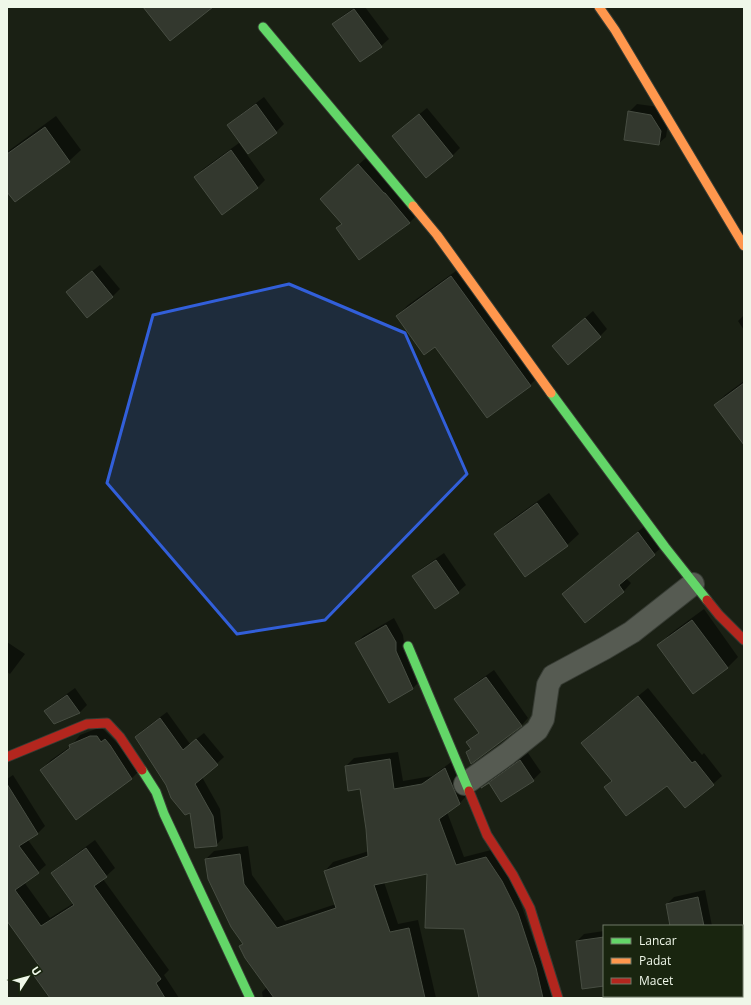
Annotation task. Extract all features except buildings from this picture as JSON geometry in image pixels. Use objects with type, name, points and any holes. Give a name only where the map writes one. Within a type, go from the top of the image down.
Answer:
[{"type":"street","points":[[599,7],[615,30],[744,246]]},
{"type":"street","points":[[263,27],[437,235],[543,379],[586,441],[693,584],[719,615],[744,640]]},
{"type":"street","points":[[465,784],[507,754],[536,730],[543,719],[548,685],[553,676],[632,632],[693,584]]},
{"type":"street","points":[[408,646],[487,836],[513,875],[530,908],[558,998]]},
{"type":"street","points":[[7,757],[87,724],[107,723],[120,737],[156,792],[164,814],[250,998]]},
{"type":"highlighted area","points":[[289,284],[405,333],[467,474],[325,620],[237,634],[107,483],[153,315]]},
{"type":"traffic: fast","points":[[263,27],[413,206]]},
{"type":"traffic: fast","points":[[551,393],[665,547],[707,600]]},
{"type":"traffic: fast","points":[[408,646],[469,791]]},
{"type":"traffic: fast","points":[[142,770],[156,792],[164,814],[250,998]]},
{"type":"traffic: slow","points":[[599,7],[615,30],[744,246]]},
{"type":"traffic: slow","points":[[413,206],[437,235],[551,393]]},
{"type":"traffic: jam","points":[[707,600],[719,615],[744,640]]},
{"type":"traffic: jam","points":[[7,757],[87,724],[107,723],[120,737],[142,770]]},
{"type":"traffic: jam","points":[[469,791],[487,835],[513,875],[530,908],[558,998]]}]
